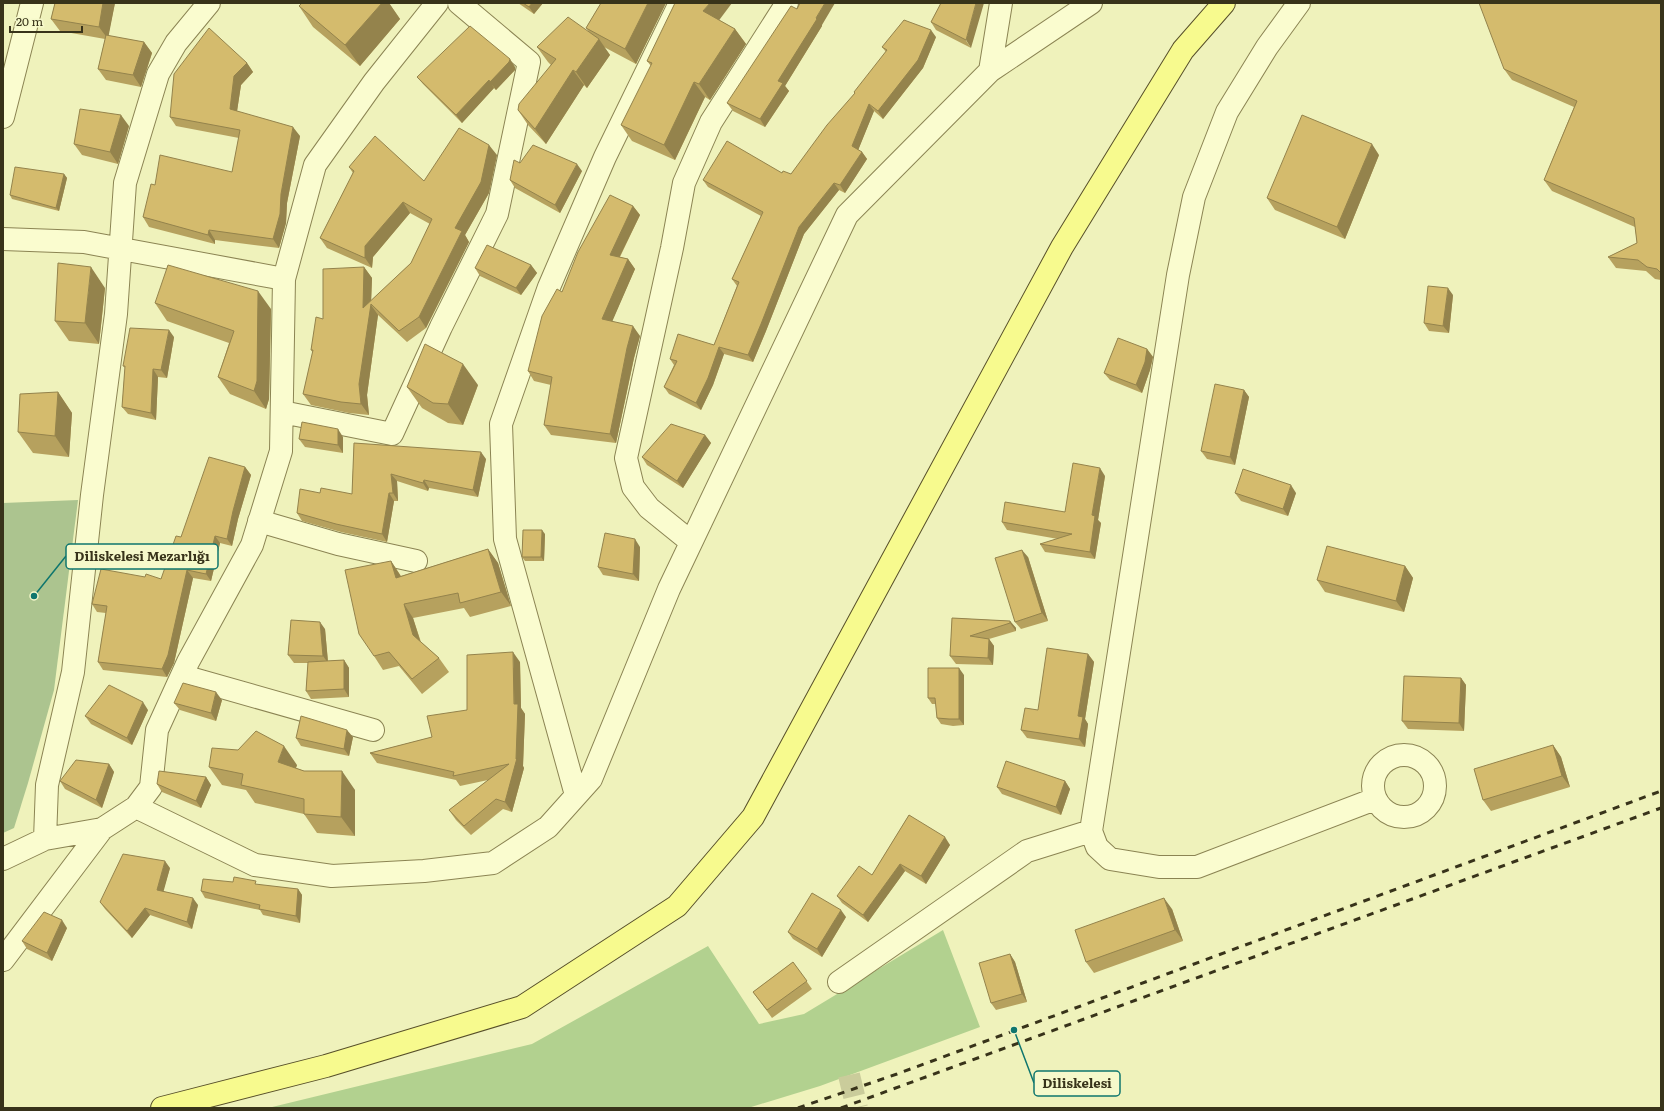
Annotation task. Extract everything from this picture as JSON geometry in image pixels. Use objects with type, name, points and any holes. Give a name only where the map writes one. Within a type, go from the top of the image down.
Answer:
[{"type":"main road","points":[[162,1108],[326,1066],[522,1007],[676,906],[753,817],[1062,247],[1183,50],[1224,3]]},
{"type":"street","points":[[3,116],[32,3]]},
{"type":"street","points":[[45,839],[47,785],[73,672],[92,496],[116,314],[119,249],[125,183],[158,74],[176,43],[210,3]]},
{"type":"street","points":[[3,960],[102,829],[136,807],[151,787],[157,730],[183,676],[188,662],[252,545],[281,451],[284,279],[315,165],[374,82],[437,3]]},
{"type":"street","points":[[282,412],[392,434],[441,327],[497,214],[529,62],[459,3]]},
{"type":"street","points":[[576,795],[505,539],[501,424],[549,287],[605,157],[680,3]]},
{"type":"street","points":[[691,542],[649,508],[633,487],[626,458],[672,248],[684,183],[712,122],[787,3]]},
{"type":"street","points":[[990,71],[1001,3]]},
{"type":"street","points":[[136,807],[255,865],[332,876],[424,871],[493,863],[548,828],[591,779],[669,589],[847,215],[990,71],[1091,3]]},
{"type":"street","points":[[1299,3],[1267,47],[1227,112],[1194,197],[1178,275],[1091,831],[1097,848],[1110,859],[1159,867],[1197,867],[1375,799]]},
{"type":"street","points":[[3,240],[84,242],[284,279]]},
{"type":"street","points":[[260,521],[338,544],[416,561]]},
{"type":"street","points":[[183,676],[373,730]]},
{"type":"street","points":[[3,858],[45,839],[102,829]]},
{"type":"street","points":[[839,982],[1027,851],[1091,831]]},
{"type":"green space","points":[[78,500],[54,690],[14,828],[3,833],[3,503]]},
{"type":"green space","points":[[943,930],[980,1027],[820,1086],[748,1108],[268,1108],[532,1044],[708,946],[759,1024],[804,1014]]},
{"type":"building","points":[[55,3],[103,3],[99,27],[51,19]]},
{"type":"building","points":[[302,3],[382,3],[345,45],[299,6]]},
{"type":"building","points":[[523,3],[532,3],[529,7]]},
{"type":"building","points":[[601,3],[648,3],[625,49],[586,28]]},
{"type":"building","points":[[675,3],[710,3],[703,11],[735,29],[699,84],[694,82],[664,145],[621,125],[652,63],[647,61]]},
{"type":"building","points":[[800,3],[825,3],[816,18],[817,19],[778,81],[783,83],[760,119],[727,103],[791,6],[797,9]]},
{"type":"building","points":[[941,3],[976,3],[966,40],[931,22]]},
{"type":"building","points":[[1479,3],[1661,3],[1661,273],[1657,269],[1647,267],[1638,260],[1608,257],[1637,243],[1634,218],[1544,180],[1577,101],[1504,69]]},
{"type":"building","points":[[568,17],[599,39],[576,72],[573,70],[535,129],[518,110],[519,104],[556,59],[537,47]]},
{"type":"building","points":[[904,20],[931,30],[918,60],[878,111],[869,104],[852,146],[862,152],[840,185],[834,183],[799,227],[748,355],[719,347],[708,378],[696,403],[664,387],[677,361],[670,359],[678,334],[714,345],[739,282],[732,279],[763,212],[703,180],[727,141],[782,173],[783,171],[791,174],[827,125],[855,93],[854,92],[887,50],[882,47]]},
{"type":"building","points":[[470,26],[510,59],[509,62],[490,82],[489,80],[456,115],[417,77]]},
{"type":"building","points":[[209,28],[247,63],[234,76],[230,109],[293,127],[281,194],[280,214],[273,239],[209,230],[208,235],[143,217],[151,184],[155,185],[160,155],[232,172],[240,130],[170,117],[174,74]]},
{"type":"building","points":[[106,35],[144,42],[133,75],[98,69]]},
{"type":"building","points":[[80,109],[121,115],[110,152],[74,144]]},
{"type":"building","points":[[1302,115],[1372,144],[1337,227],[1267,198]]},
{"type":"building","points":[[459,128],[489,145],[481,182],[455,228],[462,231],[419,317],[399,331],[371,304],[359,384],[361,404],[341,402],[303,394],[313,350],[311,350],[316,317],[323,319],[323,269],[364,267],[363,308],[411,263],[432,219],[403,202],[365,246],[365,258],[320,238],[354,171],[349,167],[375,136],[424,181]]},
{"type":"building","points":[[533,145],[577,164],[555,205],[510,180],[514,160],[520,163]]},
{"type":"building","points":[[15,167],[64,174],[56,208],[10,195]]},
{"type":"building","points":[[610,195],[633,206],[610,255],[628,259],[602,319],[633,326],[627,348],[610,434],[544,425],[552,377],[528,371],[542,316],[557,289],[562,292],[578,252]]},
{"type":"building","points":[[487,245],[531,265],[516,288],[475,268]]},
{"type":"building","points":[[58,263],[91,267],[85,323],[55,321]]},
{"type":"building","points":[[168,265],[258,291],[257,381],[254,391],[218,377],[234,331],[155,303]]},
{"type":"building","points":[[1428,286],[1448,288],[1443,326],[1424,323]]},
{"type":"building","points":[[130,328],[169,330],[161,370],[153,369],[151,413],[122,407],[125,366],[123,366]]},
{"type":"building","points":[[1118,338],[1147,349],[1145,362],[1136,385],[1104,373]]},
{"type":"building","points":[[425,344],[463,364],[448,404],[433,403],[407,387]]},
{"type":"building","points":[[1215,384],[1244,390],[1230,457],[1201,451]]},
{"type":"building","points":[[58,392],[55,436],[18,432],[20,394]]},
{"type":"building","points":[[302,422],[338,429],[338,445],[299,439]]},
{"type":"building","points":[[671,424],[705,435],[677,481],[642,457]]},
{"type":"building","points":[[354,443],[481,452],[473,490],[424,480],[423,483],[391,474],[393,493],[389,493],[382,534],[336,524],[297,513],[300,489],[320,493],[321,488],[352,494]]},
{"type":"building","points":[[209,457],[245,467],[227,539],[215,536],[206,574],[187,570],[168,655],[162,669],[98,662],[107,606],[92,604],[101,569],[145,577],[146,574],[161,579],[176,536],[181,537]]},
{"type":"building","points":[[1073,463],[1100,468],[1092,515],[1095,516],[1090,552],[1040,544],[1072,534],[1002,522],[1005,502],[1065,512]]},
{"type":"building","points":[[1243,469],[1291,485],[1283,509],[1235,493]]},
{"type":"building","points":[[523,530],[542,530],[541,557],[522,557]]},
{"type":"building","points":[[605,533],[635,539],[633,574],[598,567]]},
{"type":"building","points":[[1327,546],[1405,566],[1396,601],[1317,580]]},
{"type":"building","points":[[488,549],[501,592],[460,603],[458,593],[404,604],[413,635],[439,658],[412,679],[389,652],[374,656],[359,634],[345,570],[391,561],[396,578]]},
{"type":"building","points":[[1022,550],[1042,613],[1015,622],[995,558]]},
{"type":"building","points":[[952,618],[1010,621],[1010,623],[970,636],[989,639],[988,658],[950,656]]},
{"type":"building","points":[[291,620],[320,622],[323,656],[288,655]]},
{"type":"building","points":[[1047,648],[1088,654],[1078,716],[1083,717],[1079,739],[1021,730],[1025,708],[1038,710]]},
{"type":"building","points":[[513,652],[514,704],[518,704],[516,759],[517,758],[505,802],[496,799],[464,826],[449,810],[509,764],[453,776],[454,772],[370,753],[432,737],[427,716],[467,710],[467,655]]},
{"type":"building","points":[[344,660],[344,689],[306,691],[308,662]]},
{"type":"building","points":[[928,668],[959,668],[959,719],[937,718],[935,698],[928,698]]},
{"type":"building","points":[[1404,676],[1461,678],[1459,723],[1402,721]]},
{"type":"building","points":[[183,683],[216,692],[211,713],[174,703]]},
{"type":"building","points":[[109,685],[143,702],[127,738],[85,716]]},
{"type":"building","points":[[301,716],[347,730],[344,749],[296,738]]},
{"type":"building","points":[[256,731],[284,746],[278,762],[304,771],[342,771],[341,817],[304,814],[304,799],[241,785],[243,774],[209,767],[212,748],[238,750]]},
{"type":"building","points":[[1553,745],[1562,776],[1483,800],[1474,769]]},
{"type":"building","points":[[76,760],[109,764],[96,800],[60,781]]},
{"type":"building","points":[[1006,761],[1065,781],[1056,807],[997,787]]},
{"type":"building","points":[[159,771],[206,777],[196,801],[157,784]]},
{"type":"building","points":[[909,815],[945,837],[921,876],[900,864],[863,915],[837,896],[859,866],[872,875]]},
{"type":"building","points":[[123,854],[165,861],[157,890],[193,898],[187,922],[145,908],[127,931],[100,902]]},
{"type":"building","points":[[234,877],[256,881],[255,884],[298,889],[296,916],[259,909],[260,905],[201,891],[203,879],[233,882]]},
{"type":"building","points":[[812,893],[841,910],[817,949],[788,932]]},
{"type":"building","points":[[1164,898],[1175,930],[1086,962],[1075,930]]},
{"type":"building","points":[[44,912],[62,920],[47,953],[22,941]]},
{"type":"building","points":[[1010,954],[1022,994],[991,1003],[979,963]]},
{"type":"building","points":[[793,962],[807,981],[767,1010],[753,992]]},
{"type":"tunnel","points":[[849,1075],[857,1108]]},
{"type":"railway","points":[[798,1108],[897,1074],[1661,791]]},
{"type":"railway","points":[[841,1108],[1661,808]]},
{"type":"place","name":"Diliskelesi Mezarlığı","points":[[34,596]]},
{"type":"place","name":"Diliskelesi","points":[[1014,1030]]}]
